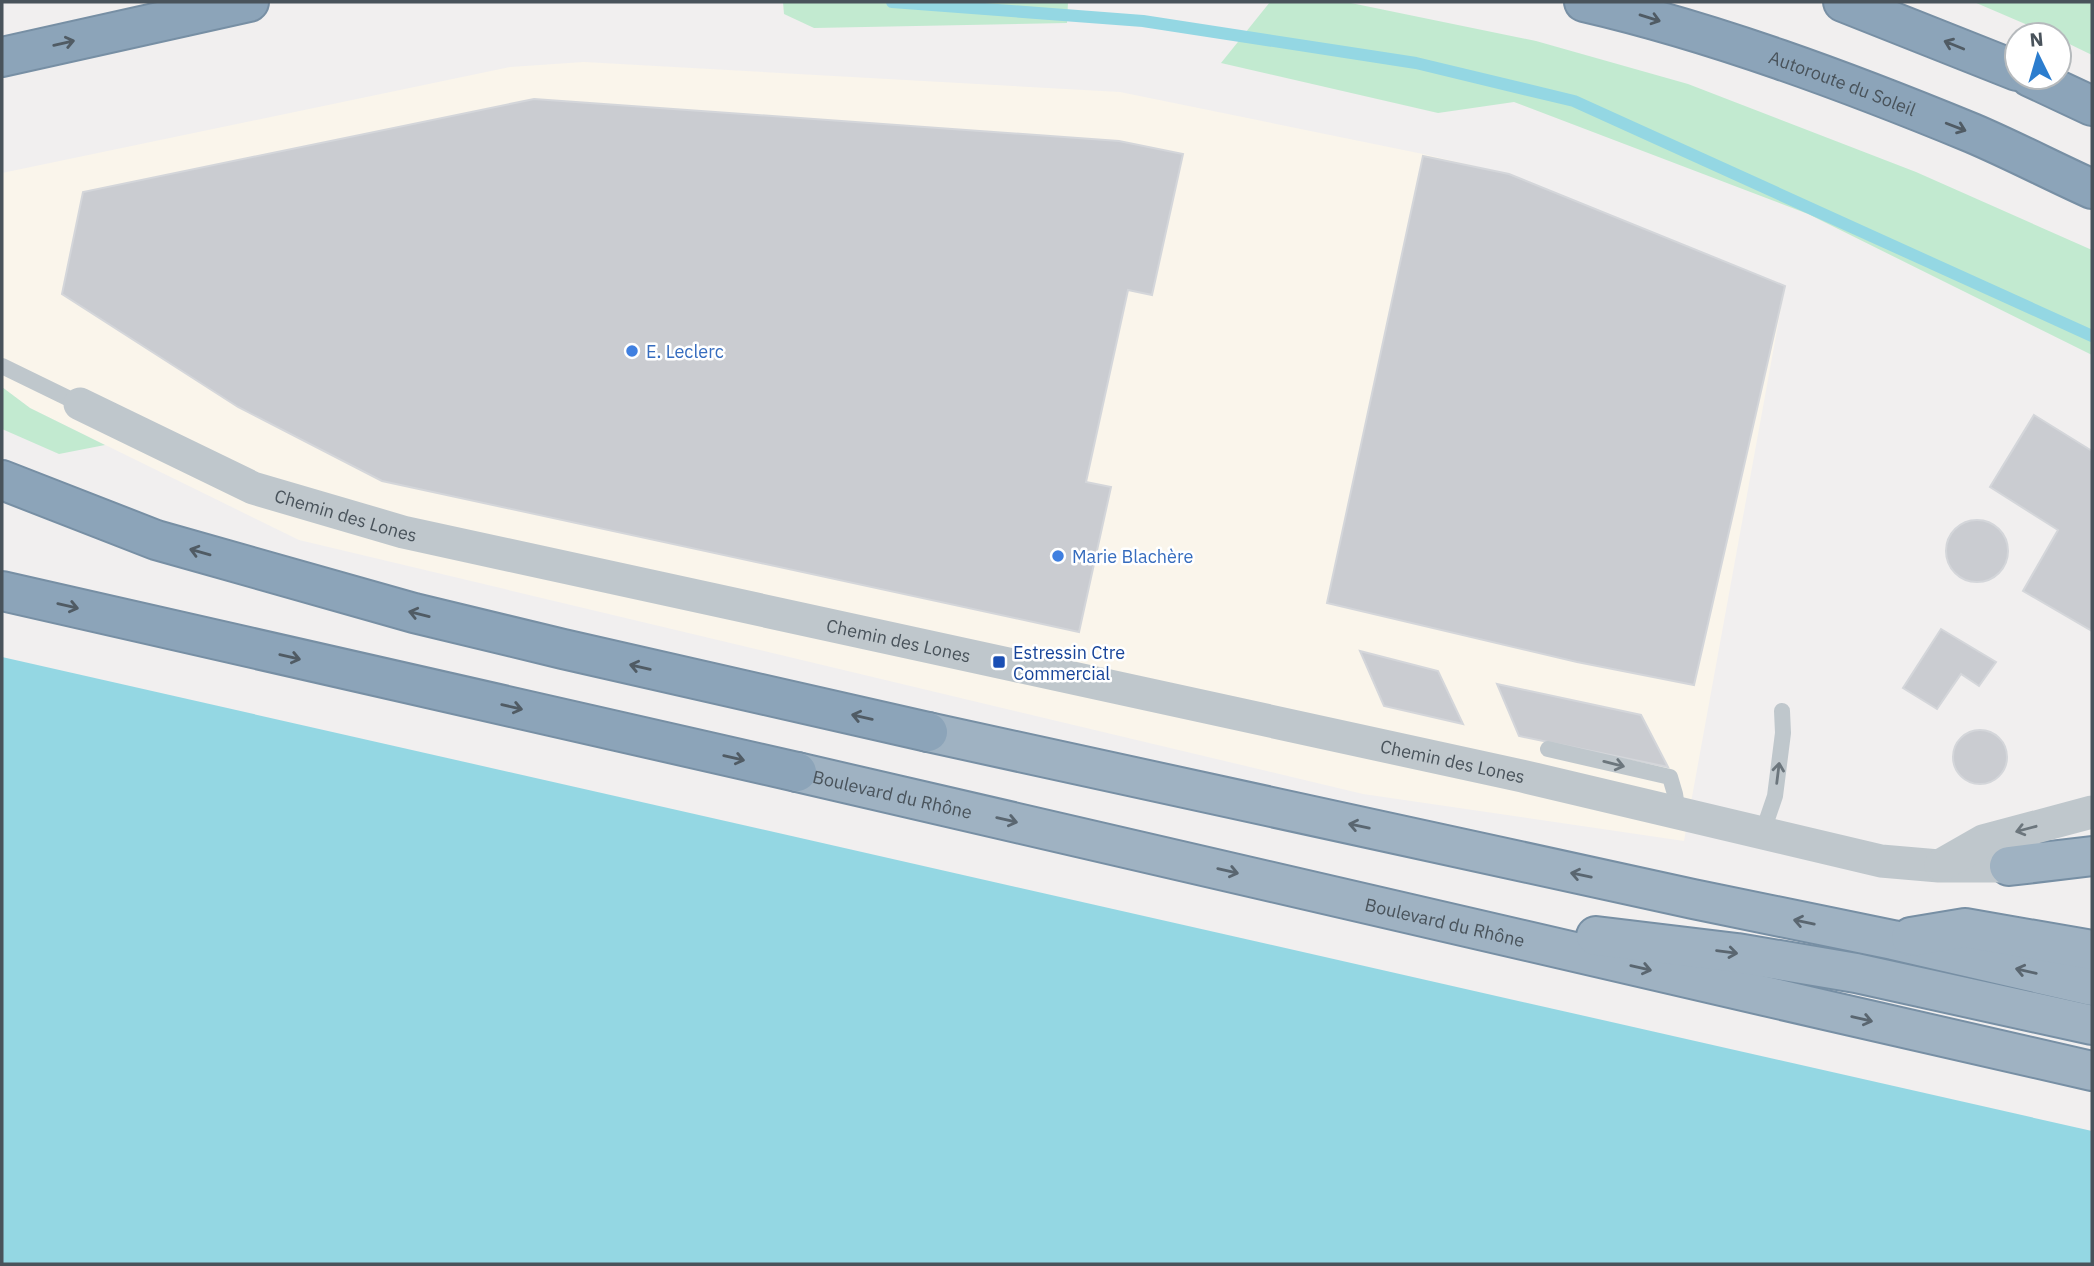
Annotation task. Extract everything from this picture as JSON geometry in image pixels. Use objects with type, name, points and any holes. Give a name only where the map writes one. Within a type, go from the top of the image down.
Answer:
[{"type":"highway","points":[[2,57],[249,2]]},
{"type":"highway","name":"Autoroute du Soleil","points":[[1584,2],[1646,16],[1819,74],[1973,134],[2092,190]]},
{"type":"highway","points":[[1843,2],[2003,65]]},
{"type":"highway","points":[[2060,91],[2092,106]]},
{"type":"highway","points":[[2,480],[156,540],[414,613],[928,732],[1893,940],[2092,986]]},
{"type":"highway","name":"Boulevard du Rhône","points":[[2,591],[2092,1071]]},
{"type":"highway","points":[[2009,866],[2092,856]]},
{"type":"highway","points":[[1416,914],[1737,953],[1856,973],[2092,1025]]},
{"type":"highway","points":[[1893,940],[1965,928],[2092,950]]},
{"type":"street","name":"Chemin des Lones","points":[[80,404],[253,488],[403,532],[1522,776],[1881,861],[1939,866],[2009,866],[2092,840]]},
{"type":"street","points":[[1939,866],[1983,841],[2092,812]]},
{"type":"lane","points":[[2,366],[80,404]]},
{"type":"lane","points":[[1762,834],[1775,796],[1783,733],[1782,711]]},
{"type":"lane","points":[[1548,749],[1670,777],[1678,813]]},
{"type":"shaded area","points":[[584,62],[1120,92],[1509,174],[1785,286],[1684,841],[1363,794],[299,540],[30,408],[2,387],[2,173],[510,67]]},
{"type":"green space","points":[[783,2],[1068,2],[1067,23],[814,28],[784,14]]},
{"type":"green space","points":[[1270,2],[1346,2],[1536,41],[1688,84],[1916,172],[2092,250],[2092,355],[1808,214],[1514,102],[1438,113],[1221,63]]},
{"type":"green space","points":[[1974,2],[2092,2],[2092,55],[2073,46],[2073,21],[2018,21]]},
{"type":"green space","points":[[2,387],[30,408],[105,445],[59,454],[2,429]]},
{"type":"water","points":[[2,657],[2092,1131],[2092,1264],[2,1264]]},
{"type":"building","name":"E. Leclerc","points":[[534,99],[1119,141],[1183,154],[1152,295],[1128,290],[1086,482],[1111,487],[1079,632],[382,481],[238,407],[62,294],[83,192]]},
{"type":"building","points":[[1423,156],[1509,174],[1785,286],[1694,685],[1577,662],[1327,603]]},
{"type":"building","points":[[2034,415],[2092,451],[2092,631],[2023,591],[2058,530],[1990,487]]},
{"type":"building","points":[[1971,520],[1983,520],[1999,529],[2006,539],[2006,563],[1999,573],[1983,582],[1971,582],[1960,577],[1951,568],[1946,557],[1946,545],[1951,534],[1960,525]]},
{"type":"building","points":[[1941,629],[1996,662],[1979,686],[1961,674],[1937,709],[1903,688]]},
{"type":"building","points":[[1360,651],[1438,671],[1463,724],[1384,706]]},
{"type":"building","points":[[1497,684],[1641,715],[1668,767],[1519,736]]},
{"type":"building","points":[[1980,730],[1999,738],[2007,757],[1999,776],[1980,784],[1961,776],[1953,757],[1961,738]]},
{"type":"waterway","points":[[892,2],[1143,21],[1416,63],[1574,101],[2092,336]]},
{"type":"place","name":"E. Leclerc","points":[[632,351]]},
{"type":"place","name":"Marie Blachère","points":[[1058,556]]},
{"type":"place","name":"Estressin Ctre Commercial","points":[[999,662]]}]
